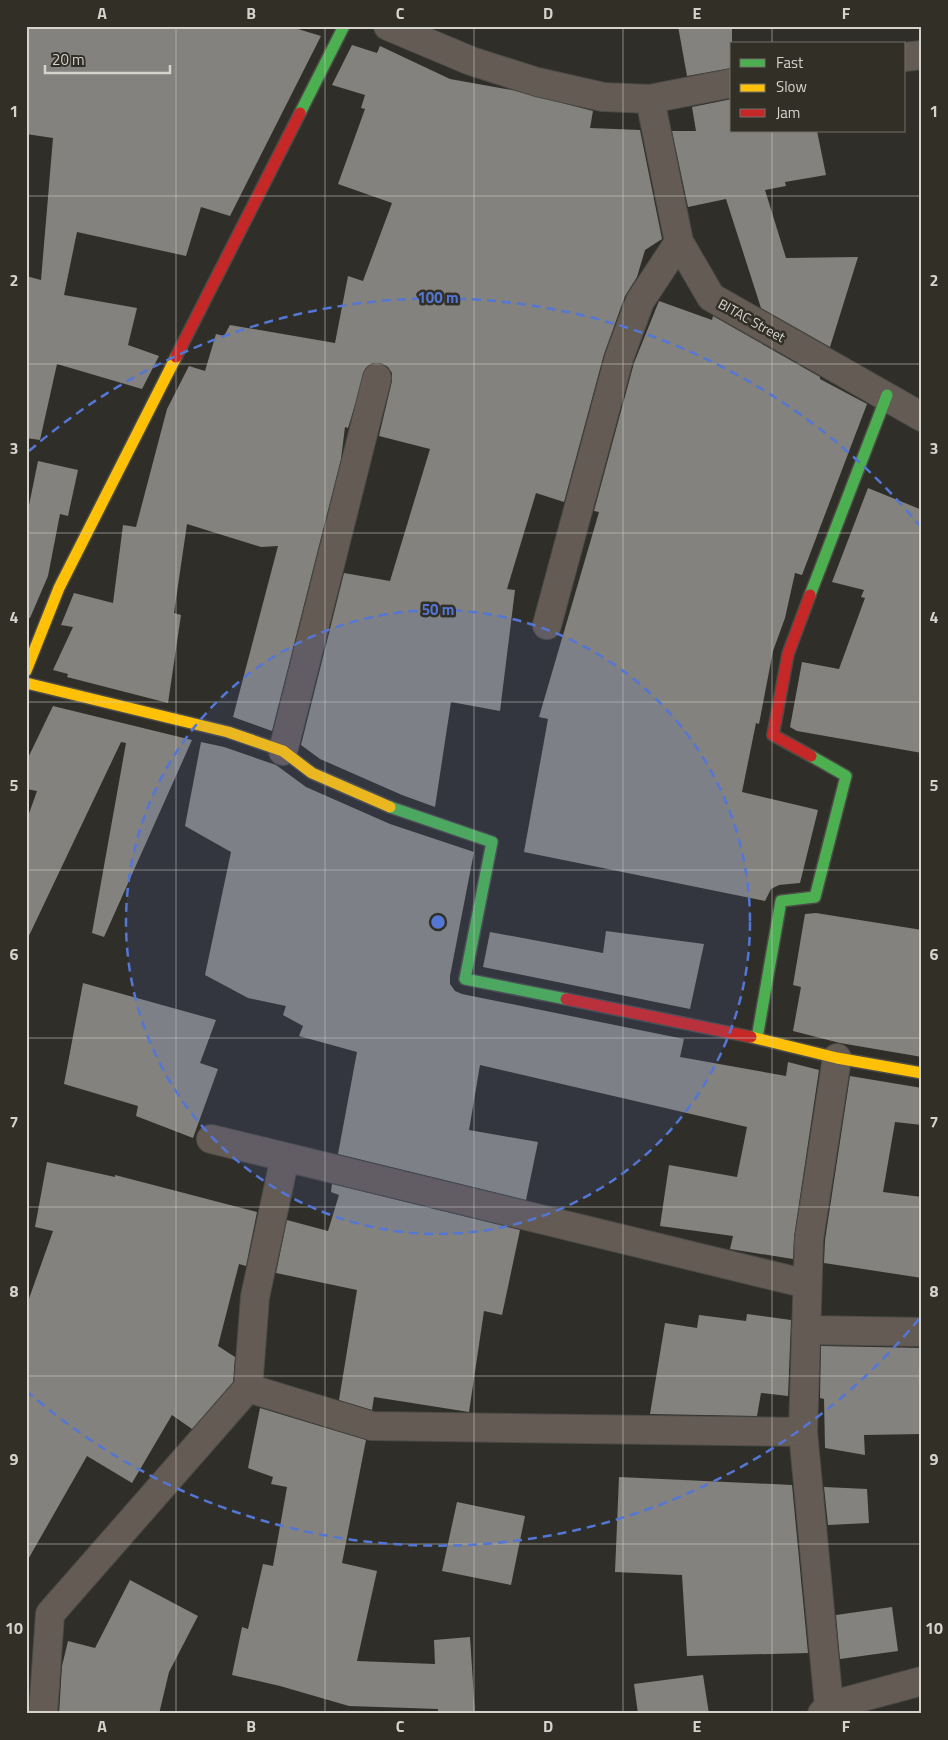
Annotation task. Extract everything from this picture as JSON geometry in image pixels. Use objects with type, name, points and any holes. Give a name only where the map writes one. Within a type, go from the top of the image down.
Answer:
[{"type":"street","points":[[26,671],[59,588],[344,26]]},
{"type":"street","points":[[388,26],[471,61],[537,82],[603,98],[650,99],[730,83]]},
{"type":"street","points":[[906,57],[922,55]]},
{"type":"street","name":"BITAC Street","points":[[650,99],[679,242],[711,297],[887,395],[922,417]]},
{"type":"street","points":[[547,625],[619,358],[640,301],[679,242]]},
{"type":"street","points":[[283,751],[377,378]]},
{"type":"street","points":[[756,1038],[781,901],[815,897],[846,776],[773,735],[788,654],[887,395]]},
{"type":"street","points":[[26,683],[155,716],[228,732],[283,751],[312,773],[379,802],[492,842],[465,979],[756,1038],[837,1058],[922,1073]]},
{"type":"street","points":[[837,1058],[809,1239],[803,1432],[826,1710],[922,1681]]},
{"type":"street","points":[[212,1138],[807,1284]]},
{"type":"street","points":[[43,1714],[50,1614],[248,1388],[255,1297],[285,1157]]},
{"type":"street","points":[[806,1330],[922,1332]]},
{"type":"street","points":[[248,1388],[372,1426],[803,1432]]},
{"type":"building","points":[[26,26],[288,26],[321,36],[230,216],[201,207],[186,256],[77,232],[64,295],[137,308],[128,345],[159,356],[142,389],[57,364],[40,440],[26,438],[26,276],[41,280],[53,138],[26,134]]},
{"type":"building","points":[[678,26],[732,26],[730,68],[687,76]]},
{"type":"building","points":[[352,45],[377,53],[380,46],[450,79],[512,90],[593,111],[590,128],[640,130],[662,239],[645,250],[637,277],[625,296],[604,354],[564,502],[536,493],[507,589],[515,590],[500,711],[451,702],[435,807],[402,795],[320,759],[301,745],[344,573],[390,581],[430,449],[379,436],[392,381],[392,373],[388,367],[381,363],[372,363],[366,368],[348,428],[345,427],[341,459],[272,731],[233,717],[278,546],[261,547],[187,524],[174,613],[181,615],[168,703],[67,677],[68,674],[53,670],[73,627],[61,625],[74,593],[113,603],[123,525],[136,527],[167,409],[189,366],[205,371],[216,334],[224,336],[230,325],[335,343],[348,276],[363,281],[392,203],[338,184],[365,109],[361,108],[365,95],[332,85]]},
{"type":"building","points":[[730,99],[730,132],[817,132],[826,175],[785,182],[786,186],[765,190],[786,258],[858,257],[830,347],[761,308],[726,199],[688,207],[672,131],[696,131],[692,107]]},
{"type":"building","points":[[659,301],[712,320],[713,316],[820,377],[820,379],[867,404],[802,575],[795,573],[785,618],[773,651],[759,724],[756,723],[742,792],[818,810],[800,883],[779,885],[771,889],[765,901],[524,852],[548,719],[539,717],[599,512],[594,511],[634,363]]},
{"type":"building","points":[[38,461],[78,470],[68,516],[60,514],[48,576],[30,618],[26,618],[26,520]]},
{"type":"building","points":[[868,488],[922,510],[922,753],[797,731],[790,727],[802,662],[839,669],[865,598],[861,597],[864,590],[832,582]]},
{"type":"building","points":[[53,706],[192,740],[104,937],[92,933],[126,743],[121,742],[26,942],[26,822],[37,791],[26,789],[26,762]]},
{"type":"building","points":[[201,742],[224,747],[276,765],[306,787],[390,824],[474,852],[450,976],[450,984],[455,991],[462,994],[684,1039],[680,1057],[786,1076],[788,1062],[819,1070],[794,1237],[793,1259],[730,1249],[733,1236],[660,1226],[669,1165],[737,1177],[747,1127],[480,1065],[469,1130],[538,1142],[526,1200],[338,1154],[357,1052],[299,1036],[303,1026],[283,1015],[286,1006],[248,998],[205,975],[231,852],[185,826]]},
{"type":"building","points":[[816,913],[922,930],[922,1057],[840,1043],[793,1031],[801,987],[793,985],[805,914]]},
{"type":"building","points":[[606,931],[704,944],[690,1009],[483,967],[490,932],[603,953]]},
{"type":"building","points":[[83,983],[216,1020],[200,1063],[218,1069],[193,1138],[136,1116],[138,1106],[64,1084]]},
{"type":"building","points":[[850,1076],[922,1088],[922,1125],[895,1122],[883,1192],[922,1197],[922,1278],[824,1263],[825,1240]]},
{"type":"building","points":[[47,1162],[115,1177],[115,1175],[257,1212],[246,1266],[239,1264],[218,1346],[235,1357],[233,1382],[192,1429],[172,1415],[132,1483],[87,1456],[26,1563],[26,1307],[53,1231],[35,1227]]},
{"type":"building","points":[[332,1184],[520,1230],[502,1315],[484,1311],[469,1412],[374,1397],[372,1410],[339,1400],[357,1290],[276,1273],[287,1220],[328,1231],[339,1195],[331,1192]]},
{"type":"building","points":[[747,1314],[791,1320],[788,1396],[761,1393],[757,1416],[650,1414],[665,1323],[697,1328],[699,1315],[746,1321]]},
{"type":"building","points":[[821,1346],[922,1348],[922,1434],[864,1435],[865,1455],[825,1448],[824,1399],[820,1398]]},
{"type":"building","points":[[260,1408],[366,1440],[342,1563],[377,1571],[357,1661],[435,1664],[434,1640],[470,1637],[475,1714],[438,1714],[438,1709],[349,1706],[280,1686],[232,1675],[242,1627],[248,1629],[263,1564],[273,1566],[287,1487],[271,1484],[273,1477],[248,1468]]},
{"type":"building","points":[[619,1477],[792,1485],[808,1653],[687,1656],[682,1575],[615,1572]]},
{"type":"building","points":[[824,1487],[867,1489],[869,1523],[828,1525]]},
{"type":"building","points":[[457,1502],[525,1516],[511,1585],[442,1571]]},
{"type":"building","points":[[130,1580],[198,1616],[169,1672],[159,1714],[59,1714],[62,1666],[68,1641],[95,1648]]},
{"type":"building","points":[[892,1607],[898,1651],[840,1659],[836,1615]]},
{"type":"building","points":[[703,1675],[709,1714],[638,1714],[634,1684]]},
{"type":"traffic: fast","points":[[300,113],[344,26]]},
{"type":"traffic: fast","points":[[810,595],[887,395]]},
{"type":"traffic: fast","points":[[757,1038],[781,901],[815,897],[846,776],[811,756]]},
{"type":"traffic: fast","points":[[390,807],[492,842],[465,979],[566,999]]},
{"type":"traffic: slow","points":[[26,671],[59,588],[176,357]]},
{"type":"traffic: slow","points":[[26,683],[228,732],[283,751],[312,773],[390,807]]},
{"type":"traffic: slow","points":[[751,1037],[837,1058],[922,1073]]},
{"type":"traffic: jam","points":[[176,357],[300,113]]},
{"type":"traffic: jam","points":[[810,595],[788,654],[773,735],[811,756]]},
{"type":"traffic: jam","points":[[566,999],[751,1037]]}]
